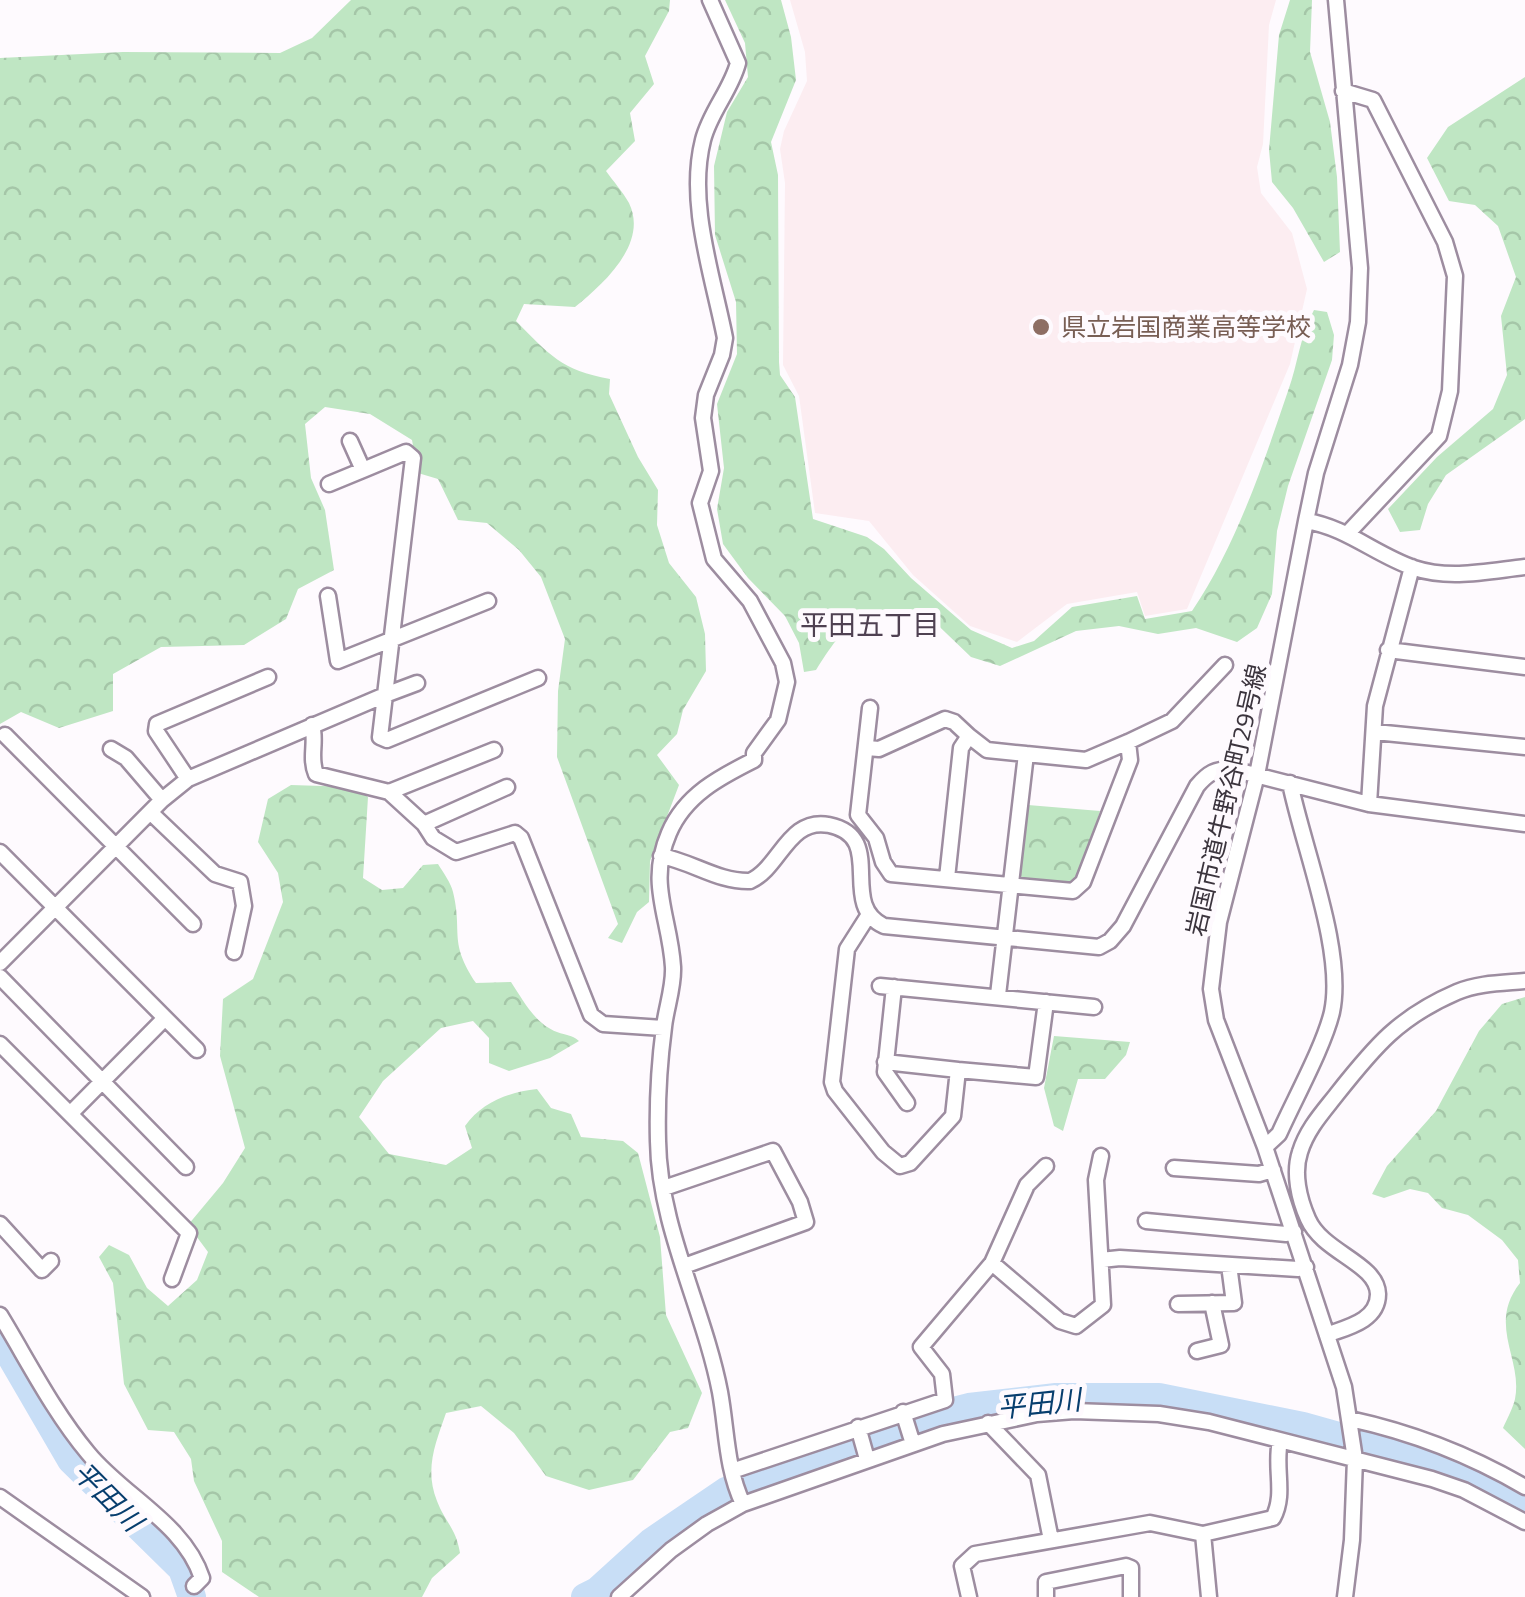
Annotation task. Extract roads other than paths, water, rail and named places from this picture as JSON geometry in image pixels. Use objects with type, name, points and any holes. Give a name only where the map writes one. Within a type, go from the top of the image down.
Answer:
[{"type":"street","points":[[710,0],[738,64],[706,130],[698,176],[702,236],[725,338],[702,418],[711,471],[700,503],[714,559],[750,600],[783,663],[788,682],[778,720],[754,753],[754,760],[708,784],[692,799],[670,830],[661,856],[658,895],[672,966],[658,1078],[658,1147],[664,1188],[720,1394],[732,1474],[741,1499]]},
{"type":"street","name":"岩国市道牛野谷町29号線","points":[[1336,0],[1360,268],[1358,322],[1350,365],[1316,474],[1257,775],[1219,922],[1211,989],[1221,1035],[1265,1147],[1329,1334],[1350,1420],[1354,1456],[1352,1540],[1345,1597]]},
{"type":"street","points":[[1344,91],[1373,100],[1446,242],[1455,276],[1450,391],[1440,436],[1348,533]]},
{"type":"street","points":[[350,442],[363,470]]},
{"type":"street","points":[[329,484],[406,452],[412,458],[380,737],[387,740],[538,678]]},
{"type":"street","points":[[1306,520],[1348,533],[1412,567],[1458,574],[1525,567]]},
{"type":"street","points":[[1368,804],[1375,706],[1412,567]]},
{"type":"street","points":[[328,596],[338,661],[488,601]]},
{"type":"street","points":[[1388,650],[1525,667]]},
{"type":"street","points":[[866,748],[879,749],[945,720],[954,722],[987,750],[1086,760],[1172,721],[1225,665]]},
{"type":"street","points":[[188,780],[156,731],[157,724],[268,677]]},
{"type":"street","points":[[0,963],[162,800],[188,780],[417,683]]},
{"type":"street","points":[[870,708],[858,814],[876,838],[891,874],[1073,891],[1083,882],[1130,760],[1128,742]]},
{"type":"street","points":[[312,725],[315,735],[311,762],[316,774],[389,792],[424,824],[433,838],[456,852],[514,833],[521,838],[591,1015],[603,1024],[664,1028]]},
{"type":"street","points":[[1375,732],[1525,747]]},
{"type":"street","points":[[5,735],[193,924]]},
{"type":"street","points":[[947,878],[961,748],[969,736]]},
{"type":"street","points":[[112,749],[126,758],[162,800]]},
{"type":"street","points":[[389,792],[494,750]]},
{"type":"street","points":[[998,996],[1026,754]]},
{"type":"street","points":[[661,856],[686,861],[723,879],[750,882],[773,865],[794,833],[813,825],[835,826],[852,838],[860,852],[864,868],[862,906],[868,916],[884,926],[1098,947],[1124,926],[1208,773],[1232,769],[1368,804],[1525,824]]},
{"type":"street","points":[[1265,1147],[1279,1134],[1332,1015],[1335,984],[1328,936],[1290,784]]},
{"type":"street","points":[[424,824],[507,787]]},
{"type":"street","points":[[150,812],[216,874],[240,882],[244,906],[234,952]]},
{"type":"street","points":[[0,852],[197,1050]]},
{"type":"street","points":[[868,916],[847,948],[832,1082],[835,1091],[883,1152],[900,1166],[910,1163],[953,1116],[958,1070]]},
{"type":"street","points":[[0,977],[186,1167]]},
{"type":"street","points":[[1329,1334],[1364,1320],[1374,1310],[1378,1298],[1370,1272],[1326,1246],[1310,1224],[1301,1202],[1299,1154],[1310,1128],[1380,1041],[1396,1027],[1459,991],[1525,981]]},
{"type":"street","points":[[908,1103],[885,1072],[887,986],[1094,1007]]},
{"type":"street","points":[[885,1062],[1036,1077],[1046,1002]]},
{"type":"street","points":[[70,1114],[165,1018]]},
{"type":"street","points":[[0,1044],[190,1233],[172,1278]]},
{"type":"street","points":[[664,1188],[773,1152],[800,1202],[806,1222],[684,1266]]},
{"type":"street","points":[[992,1263],[1060,1322],[1076,1326],[1103,1305],[1096,1180],[1101,1156]]},
{"type":"street","points":[[732,1474],[944,1400],[942,1374],[922,1347],[992,1263],[1027,1185],[1046,1166]]},
{"type":"street","points":[[1174,1168],[1258,1174],[1273,1170]]},
{"type":"street","points":[[1146,1222],[1294,1232]]},
{"type":"street","points":[[0,1224],[42,1270],[51,1261]]},
{"type":"street","points":[[1101,1260],[1306,1267]]},
{"type":"street","points":[[1178,1304],[1234,1303],[1229,1265]]},
{"type":"street","points":[[1196,1351],[1221,1345],[1212,1303]]},
{"type":"street","points":[[0,1315],[66,1424],[90,1456],[182,1541],[202,1578],[194,1586]]},
{"type":"street","points":[[618,1597],[671,1550],[741,1499],[912,1440],[988,1423],[1074,1411],[1159,1414],[1209,1422],[1354,1456],[1448,1484],[1525,1522]]},
{"type":"street","points":[[904,1414],[912,1440]]},
{"type":"street","points":[[1350,1420],[1432,1444],[1525,1487]]},
{"type":"street","points":[[988,1423],[1038,1475],[1051,1540]]},
{"type":"street","points":[[858,1429],[866,1456]]},
{"type":"street","points":[[969,1597],[962,1566],[975,1554],[1150,1523],[1203,1534],[1274,1518],[1281,1504],[1277,1454],[1280,1441]]},
{"type":"street","points":[[0,1497],[142,1597]]},
{"type":"street","points":[[1203,1534],[1210,1597]]},
{"type":"street","points":[[1046,1597],[1046,1582],[1126,1566],[1131,1568],[1132,1597]]},
{"type":"waterway","name":"平田川","points":[[0,1338],[71,1460],[182,1569],[192,1597]]},
{"type":"waterway","name":"平田川","points":[[585,1597],[597,1591],[651,1542],[726,1491],[926,1418],[969,1407],[1056,1397],[1159,1397],[1303,1426],[1431,1462],[1486,1484],[1525,1506]]},
{"type":"place","name":"県立岩国商業高等学校","points":[[1041,327]]},
{"type":"district","name":"平田五丁目","points":[[870,624]]}]
